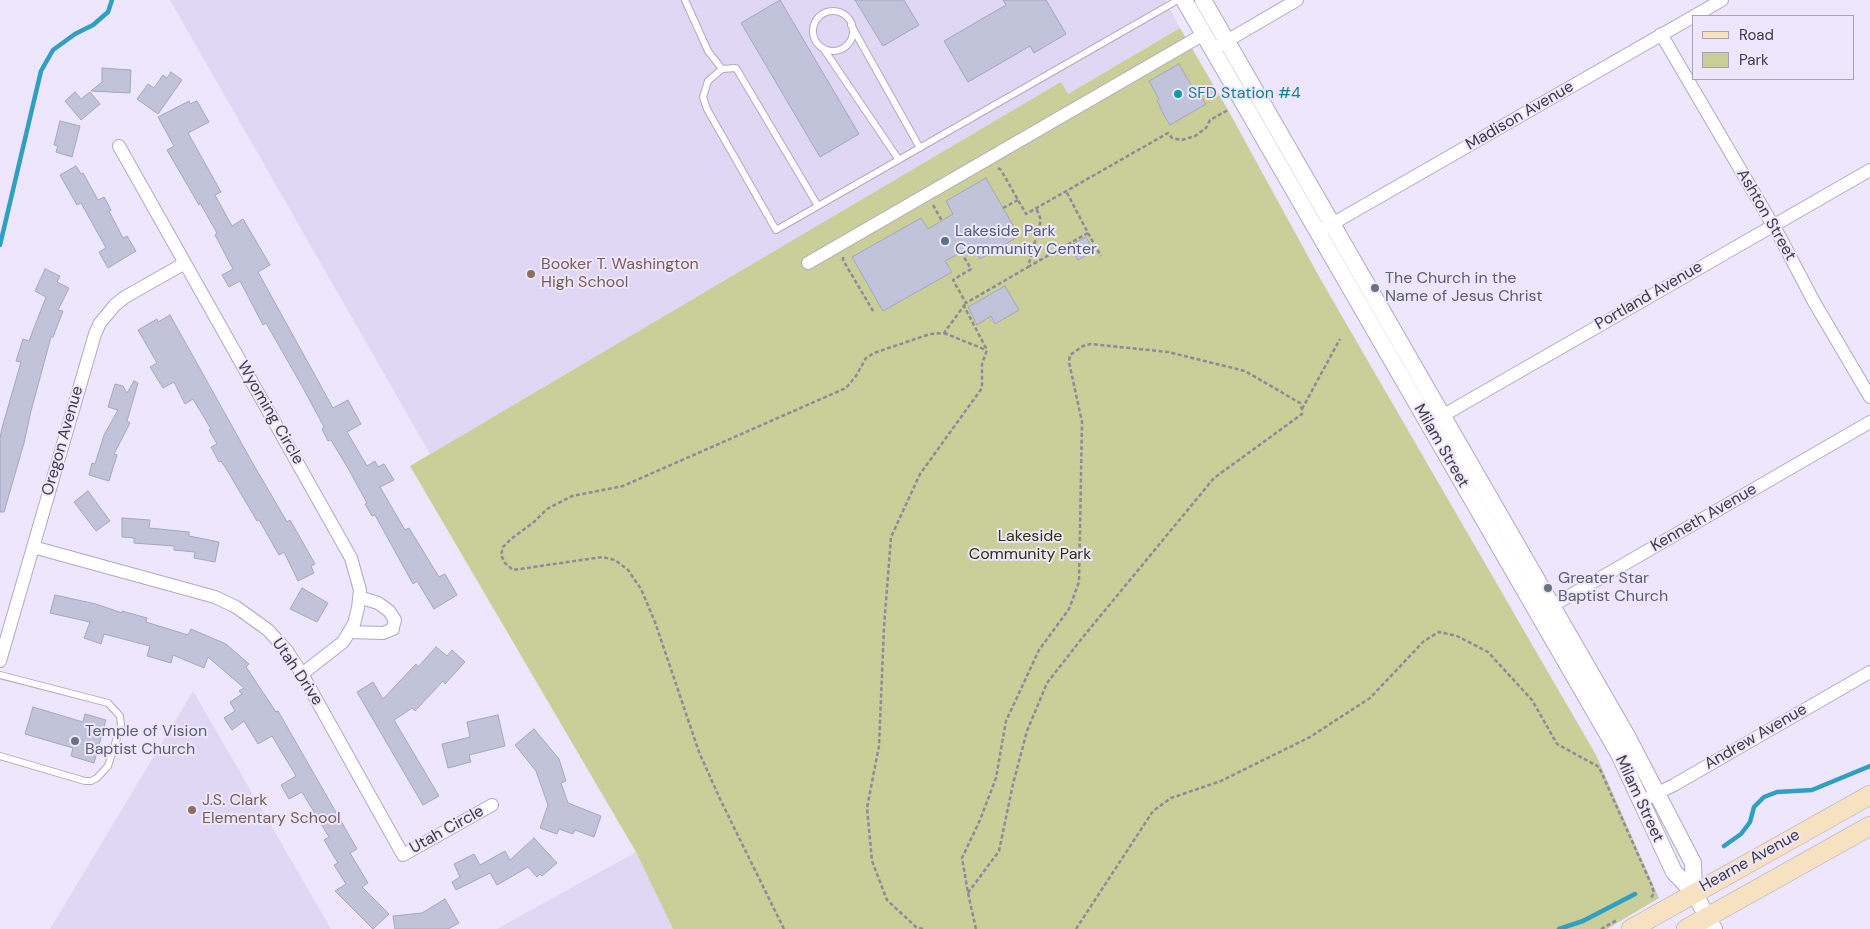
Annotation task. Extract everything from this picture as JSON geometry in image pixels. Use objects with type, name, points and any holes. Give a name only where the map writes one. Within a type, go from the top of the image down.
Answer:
[{"type":"main road","name":"Hearne Avenue","points":[[1628,922],[1694,893],[1870,794]]},
{"type":"main road","name":"Hearne Avenue","points":[[1686,929],[1710,923],[1870,826]]},
{"type":"street","name":"Milam Street","points":[[1184,0],[1204,34],[1220,45]]},
{"type":"street","name":"Milam Street","points":[[1203,0],[1220,45],[1546,610],[1658,793],[1693,863],[1694,893]]},
{"type":"street","points":[[1220,45],[1298,0]]},
{"type":"street","name":"Madison Avenue","points":[[1696,15],[1722,0]]},
{"type":"street","name":"Madison Avenue","points":[[1326,228],[1692,17]]},
{"type":"street","points":[[808,263],[1204,34]]},
{"type":"street","name":"Ashton Street","points":[[1662,34],[1870,397]]},
{"type":"street","name":"Wyoming Circle","points":[[118,146],[349,552],[357,574],[359,598],[354,624],[350,632],[343,642],[302,674]]},
{"type":"street","name":"Portland Avenue","points":[[1436,420],[1870,170]]},
{"type":"street","name":"Oregon Avenue","points":[[0,661],[83,374],[100,323],[125,297],[185,262]]},
{"type":"street","name":"Kenneth Avenue","points":[[1546,610],[1870,422]]},
{"type":"street","name":"Utah Drive","points":[[33,547],[200,592],[236,607],[268,630],[287,651],[302,674],[403,855]]},
{"type":"street","points":[[350,632],[383,633],[393,629],[395,620],[389,610],[378,603],[359,598]]},
{"type":"street","name":"Milam Street","points":[[1546,610],[1642,801],[1674,872],[1694,893],[1710,923]]},
{"type":"street","name":"Andrew Avenue","points":[[1642,801],[1870,672]]},
{"type":"street","name":"Utah Circle","points":[[403,855],[492,805]]},
{"type":"lane","points":[[685,0],[708,51],[722,68]]},
{"type":"lane","points":[[818,206],[736,68],[722,68],[708,82],[704,96],[707,109],[776,230],[920,148],[1178,0]]},
{"type":"lane","points":[[899,160],[814,38],[814,25],[821,15],[826,12],[838,12],[848,19],[920,148]]},
{"type":"lane","points":[[822,48],[836,51],[847,44],[852,32],[851,25]]},
{"type":"lane","points":[[0,675],[108,703],[120,716],[121,725],[108,766],[98,778],[92,780],[85,781],[0,756]]},
{"type":"path","points":[[995,167],[1001,170],[1026,214],[1168,133],[1172,138],[1182,140],[1195,136],[1206,128],[1210,120],[1228,110]]},
{"type":"path","points":[[1066,191],[1101,256]]},
{"type":"path","points":[[1003,208],[1018,200]]},
{"type":"path","points":[[932,203],[942,221]]},
{"type":"path","points":[[1028,267],[1042,220],[1036,208]]},
{"type":"path","points":[[944,333],[965,304],[1088,233]]},
{"type":"path","points":[[846,252],[843,260],[873,311]]},
{"type":"path","points":[[923,929],[916,927],[887,900],[872,861],[867,808],[879,746],[884,627],[891,537],[920,474],[982,388],[982,364],[988,350],[953,280],[971,269],[962,252]]},
{"type":"path","points":[[784,929],[699,752],[655,622],[641,589],[628,570],[615,560],[602,556],[512,570],[505,563],[501,555],[503,547],[547,509],[572,496],[624,486],[846,388],[856,376],[866,358],[874,353],[930,334],[944,333],[988,350]]},
{"type":"path","points":[[968,893],[999,851],[1013,784],[1027,731],[1047,683],[1214,478],[1302,414],[1302,409],[1340,339]]},
{"type":"path","points":[[976,929],[962,858],[980,820],[996,778],[1006,721],[1039,650],[1069,609],[1079,582],[1082,422],[1069,362],[1070,355],[1083,346],[1091,344],[1168,352],[1245,371],[1300,403],[1302,409]]},
{"type":"path","points":[[1076,929],[1153,811],[1171,798],[1221,781],[1310,737],[1370,698],[1424,641],[1439,632],[1457,636],[1488,652],[1532,700],[1557,744],[1598,767],[1652,886],[1654,893],[1650,899]]},
{"type":"path","points":[[1601,929],[1628,922]]},
{"type":"shaded area","name":"Booker T. Washington High School","points":[[170,0],[1165,0],[1180,28],[1068,94],[1061,83],[430,454]]},
{"type":"shaded area","name":"J.S. Clark Elementary School","points":[[193,691],[331,929],[50,929]]},
{"type":"shaded area","points":[[636,852],[673,929],[497,929]]},
{"type":"green space","name":"Lakeside Community Park","points":[[1180,28],[1228,110],[1321,280],[1596,755],[1659,898],[1607,929],[673,929],[636,852],[410,466],[1061,82],[1068,94]]},
{"type":"building","points":[[780,0],[859,134],[820,157],[741,23]]},
{"type":"building","points":[[855,0],[904,0],[919,25],[883,46]]},
{"type":"building","points":[[1003,0],[1046,0],[1066,34],[1034,53],[1030,46],[968,82],[944,41],[1006,5]]},
{"type":"building","name":"SFD Station #4","points":[[1179,64],[1194,90],[1196,89],[1206,104],[1170,125],[1160,108],[1157,101],[1159,99],[1149,81]]},
{"type":"building","points":[[102,68],[131,70],[130,93],[91,91],[102,82]]},
{"type":"building","points":[[171,72],[182,80],[158,114],[137,99],[148,84],[154,88],[163,75],[167,78]]},
{"type":"building","points":[[75,92],[81,99],[90,92],[100,104],[81,120],[65,101]]},
{"type":"building","points":[[189,101],[190,104],[197,101],[209,122],[188,133],[221,192],[215,195],[232,226],[243,219],[270,265],[258,272],[333,408],[348,400],[361,424],[347,432],[367,466],[375,461],[378,467],[384,464],[394,480],[380,487],[405,530],[409,528],[439,577],[445,574],[457,595],[434,609],[417,581],[413,584],[375,515],[372,516],[349,470],[331,440],[328,441],[322,429],[324,427],[302,386],[266,323],[263,325],[240,281],[229,287],[222,275],[233,269],[215,235],[217,233],[167,150],[174,146],[158,117]]},
{"type":"building","points":[[60,121],[80,126],[72,157],[56,152],[58,146],[54,145]]},
{"type":"building","points":[[76,166],[81,174],[83,173],[98,200],[104,197],[123,238],[127,236],[136,251],[108,268],[99,252],[106,248],[81,203],[77,205],[60,175]]},
{"type":"building","name":"Lakeside Park Community Center","points":[[986,178],[1019,236],[980,259],[973,246],[945,261],[952,272],[883,311],[852,257],[921,218],[928,229],[953,214],[946,201]]},
{"type":"building","points":[[1086,237],[1094,251],[1078,260],[1070,246]]},
{"type":"building","points":[[45,269],[60,276],[57,282],[69,288],[58,310],[63,311],[53,337],[51,337],[4,512],[0,512],[0,438],[21,362],[16,361],[23,339],[29,341],[46,297],[35,291]]},
{"type":"building","points":[[1005,286],[1019,310],[995,324],[991,316],[977,325],[968,307]]},
{"type":"building","points":[[170,315],[252,462],[287,522],[290,520],[315,564],[311,566],[314,573],[298,581],[284,552],[279,555],[227,470],[221,461],[219,462],[211,447],[217,444],[209,430],[211,429],[193,399],[185,404],[174,382],[163,388],[150,367],[157,363],[138,330],[157,319],[158,322]]},
{"type":"building","points":[[134,381],[138,383],[127,421],[130,423],[114,454],[117,455],[109,481],[89,475],[92,463],[95,464],[104,435],[118,410],[108,407],[115,384],[123,386],[127,393]]},
{"type":"building","points":[[88,491],[110,521],[96,531],[74,502]]},
{"type":"building","points":[[122,518],[150,520],[149,528],[189,532],[189,536],[219,542],[215,562],[194,558],[195,552],[174,550],[174,546],[134,543],[134,538],[122,537]]},
{"type":"building","points":[[302,588],[328,603],[317,622],[290,609]]},
{"type":"building","points":[[55,595],[147,618],[146,622],[188,635],[191,629],[226,644],[249,664],[246,667],[276,712],[278,711],[357,849],[350,853],[368,883],[362,887],[389,914],[373,929],[335,891],[346,884],[334,865],[338,863],[324,840],[329,837],[302,792],[289,799],[281,785],[296,776],[272,736],[258,744],[244,721],[232,730],[224,718],[235,711],[230,702],[242,694],[239,691],[244,688],[208,657],[204,668],[173,655],[171,663],[147,656],[150,646],[104,634],[101,644],[84,638],[90,622],[50,613]]},
{"type":"building","points":[[436,647],[447,656],[452,650],[465,662],[445,684],[443,681],[415,711],[412,708],[394,720],[439,796],[423,805],[357,692],[373,682],[383,699],[416,664],[418,667]]},
{"type":"building","name":"Temple of Vision Baptist Church","points":[[33,707],[83,722],[85,714],[106,720],[94,763],[71,756],[73,748],[25,734]]},
{"type":"building","points":[[498,715],[505,746],[469,755],[471,762],[448,768],[442,744],[470,737],[467,722]]},
{"type":"building","points":[[534,729],[559,759],[566,781],[561,783],[568,803],[601,816],[594,837],[575,830],[573,834],[559,829],[557,834],[540,828],[548,805],[536,771],[515,745]]},
{"type":"building","points":[[534,838],[557,863],[542,876],[540,874],[537,877],[528,867],[497,885],[490,873],[456,890],[452,882],[460,877],[454,864],[474,854],[480,865],[505,851],[510,860]]},
{"type":"building","points":[[445,899],[459,923],[448,929],[395,929],[393,916],[422,913]]},
{"type":"waterway","points":[[0,245],[41,71],[53,50],[75,34],[93,25],[108,12],[112,0]]},
{"type":"waterway","points":[[1724,846],[1741,834],[1750,822],[1754,807],[1764,797],[1777,792],[1812,790],[1870,766]]},
{"type":"waterway","points":[[1559,929],[1583,921],[1635,894]]},
{"type":"place","name":"SFD Station #4","points":[[1178,94]]},
{"type":"place","name":"Lakeside Park Community Center","points":[[945,241]]},
{"type":"place","name":"Booker T. Washington High School","points":[[531,274]]},
{"type":"place","name":"The Church in the Name of Jesus Christ","points":[[1375,288]]},
{"type":"place","name":"Greater Star Baptist Church","points":[[1548,588]]},
{"type":"place","name":"Temple of Vision Baptist Church","points":[[75,741]]},
{"type":"place","name":"J.S. Clark Elementary School","points":[[192,810]]}]
